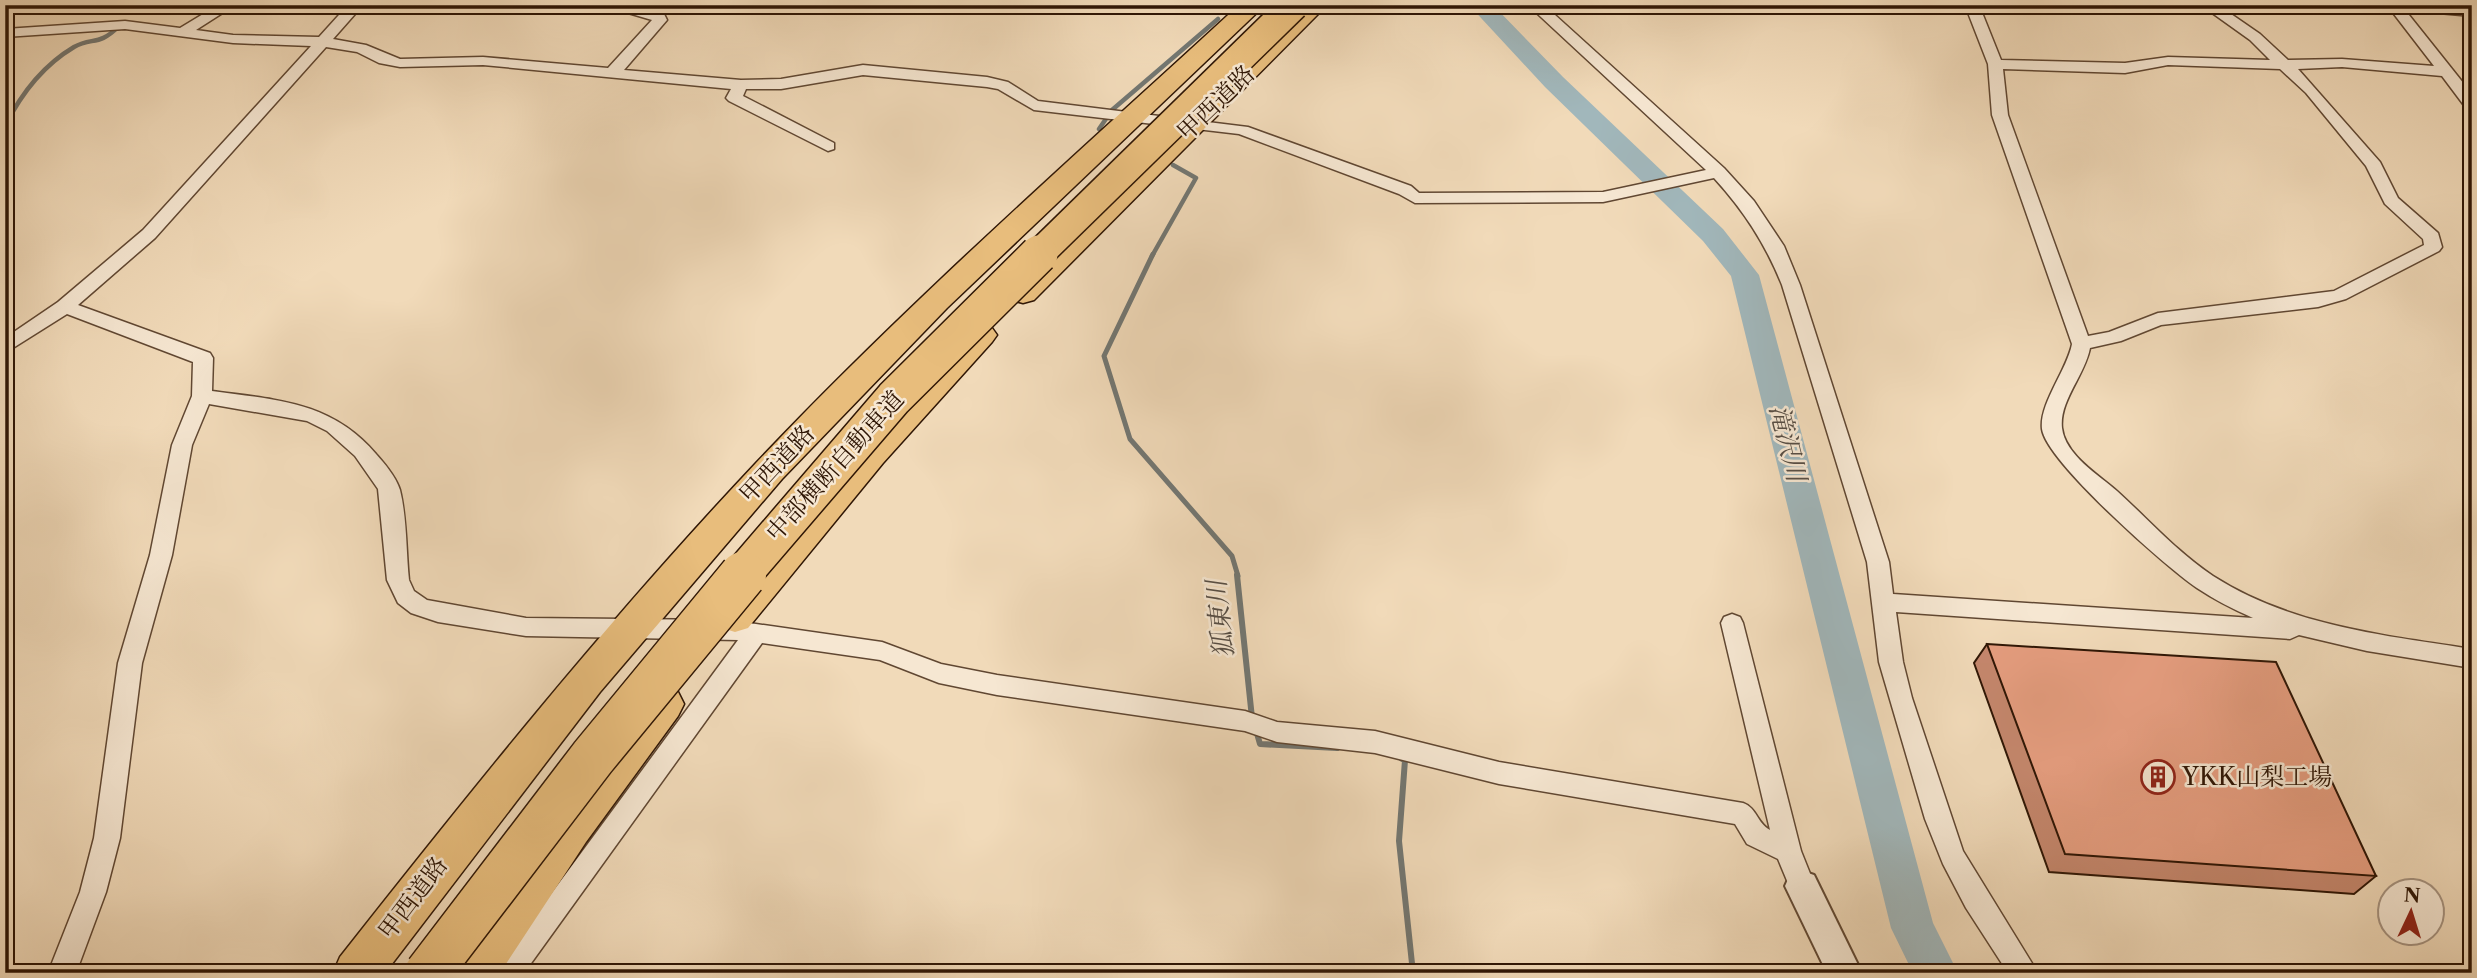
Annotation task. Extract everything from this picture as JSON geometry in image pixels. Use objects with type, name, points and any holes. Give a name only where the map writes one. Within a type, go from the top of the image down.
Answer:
[{"type":"highway","name":"甲西道路","points":[[356,973],[537,740],[631,627],[833,405],[1127,118],[1253,5]]},
{"type":"highway","name":"中部横断自動車道","points":[[428,973],[593,757],[806,497],[894,398],[1294,5]]},
{"type":"highway","name":"甲西道路","points":[[472,973],[571,828],[653,717],[740,631],[872,453],[977,339],[1315,5]]},
{"type":"street","points":[[181,33],[228,5]]},
{"type":"street","points":[[5,347],[65,306],[149,234],[356,5]]},
{"type":"street","points":[[608,5],[659,17],[660,20],[614,71]]},
{"type":"street","points":[[1535,5],[1711,174],[1748,205],[1775,246],[1791,285],[1878,562],[1899,698],[1947,844],[1975,899],[2024,973]]},
{"type":"street","points":[[1972,5],[1995,64],[2000,115],[2081,344],[2080,359],[2055,412],[2051,427],[2057,442],[2074,464],[2204,581],[2252,608],[2318,632]]},
{"type":"street","points":[[2081,344],[2114,337],[2158,319],[2318,301],[2340,295],[2428,252],[2432,247],[2432,237],[2391,200],[2381,174],[2354,145],[2339,121],[2255,37],[2208,5]]},
{"type":"street","points":[[2395,5],[2472,12]]},
{"type":"street","points":[[2395,5],[2472,105]]},
{"type":"street","points":[[5,33],[125,25],[233,39],[323,42],[361,48],[384,60],[400,63],[483,61],[572,71],[614,71],[741,85],[781,84],[874,70],[1003,85],[1034,105],[1242,130],[1405,190],[1415,198],[1603,197],[1711,174]]},
{"type":"street","points":[[1995,64],[2126,68],[2168,61],[2285,65],[2342,63],[2446,72]]},
{"type":"street","points":[[741,85],[734,98],[828,146]]},
{"type":"street","points":[[62,973],[93,891],[103,851],[130,663],[161,555],[182,445],[202,396],[203,358],[130,334],[65,306]]},
{"type":"street","points":[[202,396],[276,408],[326,421],[351,442],[384,476],[394,518],[398,580],[406,597],[419,607],[438,613],[526,627],[740,631],[882,651],[939,673],[996,685],[1245,721],[1277,732],[1375,742],[1499,773],[1743,814],[1756,836],[1788,851]]},
{"type":"street","points":[[1884,602],[2318,632],[2472,659]]},
{"type":"street","points":[[1732,623],[1788,851],[1802,886],[1845,973]]},
{"type":"street","points":[[507,973],[740,631]]},
{"type":"building","name":"YKK山梨工場","points":[[1987,644],[2276,662],[2376,876],[2065,854]]},
{"type":"waterway","name":"滝沢川","points":[[1480,5],[1554,82],[1713,235],[1745,275],[1913,928],[1936,973]]},
{"type":"waterway","name":"狐東川","points":[[1105,132],[1099,129],[1112,110],[1218,19]]},
{"type":"waterway","points":[[5,126],[25,92],[52,63],[74,47],[106,37],[118,27]]},
{"type":"waterway","name":"狐東川","points":[[1152,256],[1196,178],[1173,165]]},
{"type":"waterway","name":"狐東川","points":[[1152,256],[1104,356],[1130,439],[1232,556],[1238,576]]},
{"type":"waterway","name":"狐東川","points":[[1237,575],[1252,718]]},
{"type":"waterway","name":"狐東川","points":[[1256,730],[1260,744],[1337,748]]},
{"type":"waterway","name":"狐東川","points":[[1402,759],[1405,760],[1399,841],[1413,973]]},
{"type":"place","name":"YKK山梨工場","points":[[2158,777]]}]
